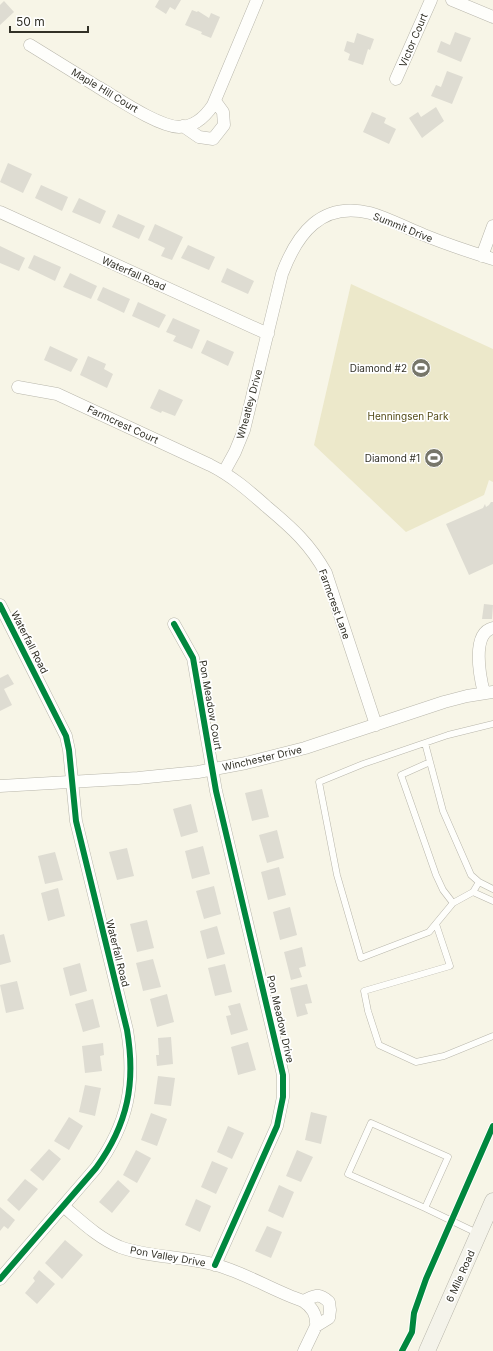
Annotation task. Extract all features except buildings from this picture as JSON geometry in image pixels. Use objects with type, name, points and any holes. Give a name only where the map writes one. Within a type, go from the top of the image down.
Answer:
[{"type":"street","name":"Victor Court","points":[[396,79],[430,0]]},
{"type":"street","points":[[452,0],[493,17]]},
{"type":"street","name":"Maple Hill Court","points":[[30,45],[128,105],[164,124],[183,126],[202,119],[215,101],[254,1]]},
{"type":"street","name":"Maple Hill Court","points":[[183,126],[199,138],[213,139],[224,125],[224,112],[215,101]]},
{"type":"street","name":"Summit Drive","points":[[268,334],[282,274],[289,257],[305,231],[316,221],[324,217],[345,211],[369,213],[430,238],[488,257]]},
{"type":"street","name":"Waterfall Road","points":[[0,212],[268,334]]},
{"type":"street","points":[[488,257],[493,226]]},
{"type":"street","name":"Wheatley Drive","points":[[224,472],[235,452],[244,430],[268,334]]},
{"type":"street","name":"Farmcrest Court","points":[[18,387],[57,394],[224,472]]},
{"type":"street","name":"Farmcrest Lane","points":[[224,472],[243,485],[295,532],[306,543],[318,559],[330,584],[376,725]]},
{"type":"street","name":"Waterfall Road","points":[[0,605],[64,731],[69,750],[76,821],[126,1030],[130,1050],[131,1072],[126,1106],[120,1127],[112,1143],[96,1168],[0,1279]]},
{"type":"street","name":"Pon Meadow Court","points":[[174,624],[193,658],[212,770]]},
{"type":"street","points":[[488,692],[478,667],[481,639],[487,630],[493,628]]},
{"type":"street","name":"Winchester Drive","points":[[0,786],[138,778],[212,770],[280,755],[444,702],[488,692]]},
{"type":"street","name":"Pon Meadow Drive","points":[[212,770],[282,1063],[284,1086],[282,1108],[277,1126],[215,1264]]},
{"type":"street","name":"6 Mile Road","points":[[427,1351],[493,1201]]},
{"type":"street","name":"Pon Valley Drive","points":[[63,1206],[100,1236],[121,1247],[138,1252],[215,1264],[303,1301],[313,1310],[316,1326]]},
{"type":"street","points":[[303,1301],[317,1295],[323,1297],[329,1302],[330,1310],[329,1318],[316,1326],[304,1351]]},
{"type":"lane","points":[[479,882],[473,892],[453,904],[429,932],[361,958],[337,875],[319,782],[363,764],[448,735],[493,724]]},
{"type":"lane","points":[[425,743],[443,810],[471,875],[479,882],[493,889]]},
{"type":"lane","points":[[430,762],[401,775],[436,876],[443,890],[453,904]]},
{"type":"lane","points":[[473,892],[493,901]]},
{"type":"lane","points":[[436,924],[450,966],[364,991],[368,1011],[379,1045],[416,1062],[444,1056],[493,1036]]},
{"type":"lane","points":[[425,1208],[448,1157],[371,1123],[348,1174],[479,1234]]},
{"type":"green space","name":"Henningsen Park","points":[[351,284],[493,349],[493,482],[489,480],[484,495],[406,532],[314,445]]},
{"type":"cycle path","points":[[0,605],[66,736],[69,750],[76,821],[127,1030],[130,1049],[130,1085],[127,1102],[116,1135],[107,1152],[96,1168],[0,1279]]},
{"type":"cycle path","points":[[174,624],[193,658],[216,791],[283,1075],[283,1097],[277,1126],[215,1265]]},
{"type":"cycle path","points":[[402,1351],[412,1332],[414,1313],[426,1279],[493,1126]]},
{"type":"place","name":"Diamond #2","points":[[421,368]]},
{"type":"place","name":"Diamond #1","points":[[434,458]]}]
